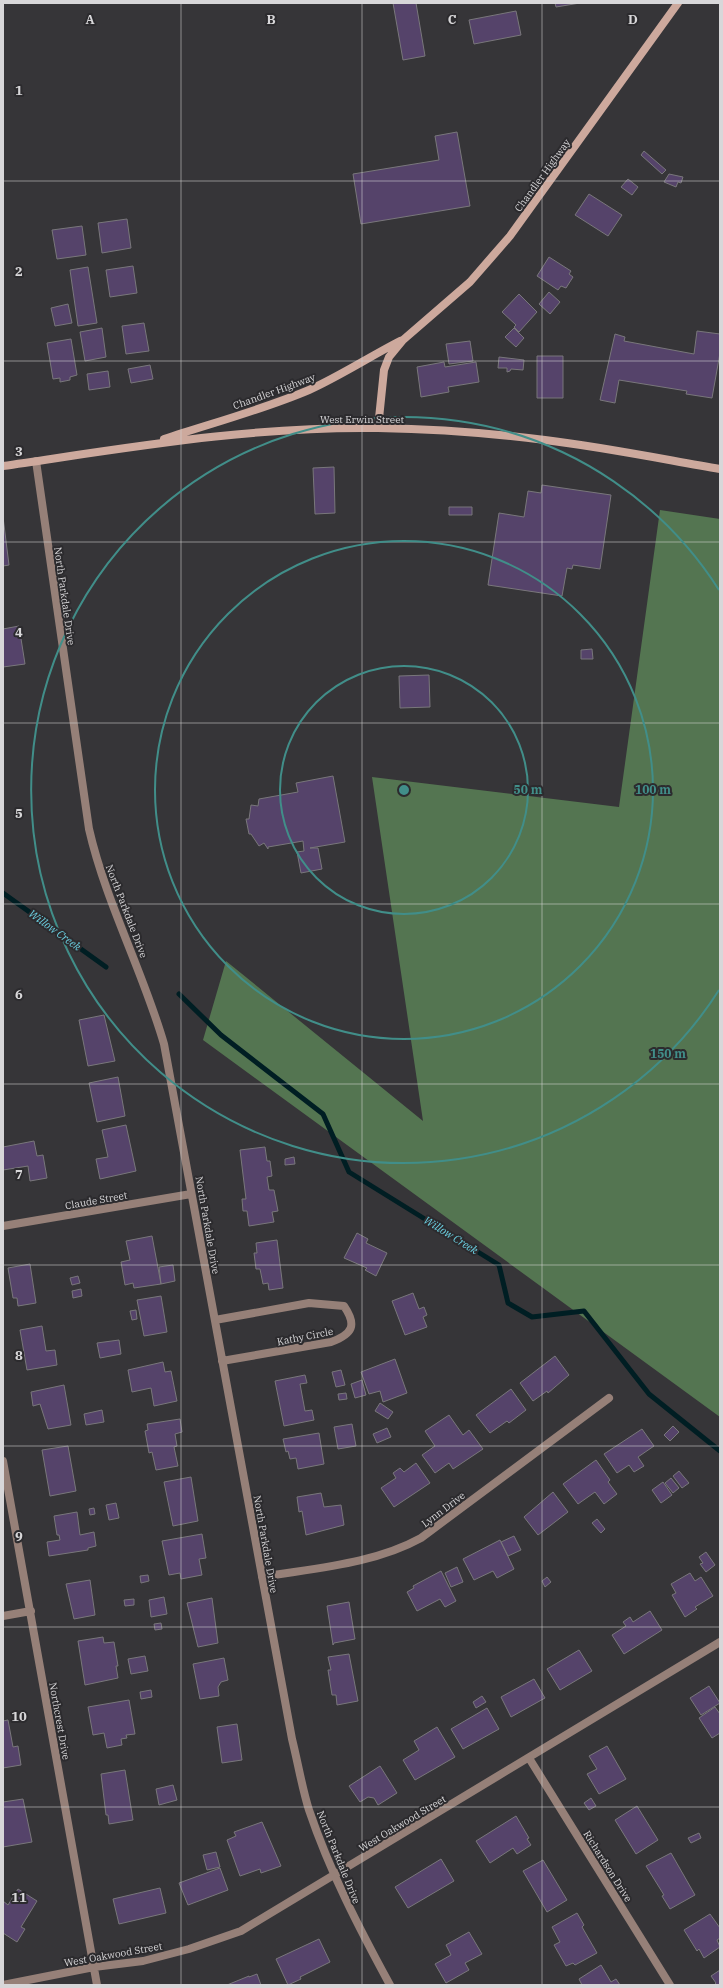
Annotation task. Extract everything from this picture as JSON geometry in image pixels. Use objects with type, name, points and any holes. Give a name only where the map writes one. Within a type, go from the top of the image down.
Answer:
[{"type":"street","name":"Chandler Highway","points":[[378,428],[384,370],[389,357],[403,340],[470,282],[510,236],[678,3]]},
{"type":"street","name":"Chandler Highway","points":[[145,445],[284,400],[329,380],[369,356],[403,340]]},
{"type":"street","name":"West Erwin Street","points":[[3,466],[145,445],[215,437],[309,429],[378,428],[454,432],[546,440],[720,469]]},
{"type":"street","name":"North Parkdale Drive","points":[[36,461],[89,829],[99,870],[149,996],[164,1044],[292,1739],[309,1809],[334,1876],[358,1927],[390,1985]]},
{"type":"street","name":"Claude Street","points":[[3,1226],[192,1194]]},
{"type":"street","name":"Kathy Circle","points":[[215,1320],[309,1303],[344,1306],[350,1316],[352,1325],[345,1337],[331,1342],[222,1361]]},
{"type":"street","name":"Lynn Drive","points":[[262,1577],[363,1559],[397,1550],[408,1545],[421,1538],[609,1398]]},
{"type":"street","name":"Northcrest Drive","points":[[3,1461],[97,1985]]},
{"type":"street","points":[[3,1616],[30,1611]]},
{"type":"street","name":"West Oakwood Street","points":[[3,1985],[94,1967],[143,1961],[189,1949],[241,1931],[720,1642]]},
{"type":"street","name":"Richardson Drive","points":[[529,1758],[670,1985]]},
{"type":"green space","points":[[660,510],[720,519],[720,1417],[203,1040],[226,961],[423,1121],[372,777],[619,807]]},
{"type":"building","points":[[393,3],[416,3],[425,56],[403,60]]},
{"type":"building","points":[[555,3],[580,3],[556,7]]},
{"type":"building","points":[[516,11],[521,35],[474,44],[469,20]]},
{"type":"building","points":[[457,132],[470,206],[361,224],[353,174],[439,160],[435,136]]},
{"type":"building","points":[[644,151],[666,170],[662,174],[641,155]]},
{"type":"building","points":[[669,174],[683,177],[681,183],[678,182],[676,187],[664,182]]},
{"type":"building","points":[[628,179],[638,187],[632,195],[621,187]]},
{"type":"building","points":[[589,194],[622,215],[608,236],[575,215]]},
{"type":"building","points":[[127,219],[131,248],[102,253],[98,223]]},
{"type":"building","points":[[82,226],[86,255],[57,259],[52,230]]},
{"type":"building","points":[[549,257],[571,271],[569,274],[573,277],[566,288],[561,286],[558,290],[537,276]]},
{"type":"building","points":[[133,266],[137,293],[110,297],[106,270]]},
{"type":"building","points":[[88,267],[97,323],[78,326],[70,270]]},
{"type":"building","points":[[549,292],[560,302],[550,314],[539,304]]},
{"type":"building","points":[[519,294],[537,312],[519,332],[514,327],[516,325],[502,312]]},
{"type":"building","points":[[68,304],[72,323],[55,326],[51,308]]},
{"type":"building","points":[[144,323],[149,351],[126,354],[122,326]]},
{"type":"building","points":[[102,328],[106,357],[85,361],[80,332]]},
{"type":"building","points":[[514,328],[524,338],[516,347],[505,337]]},
{"type":"building","points":[[697,331],[720,334],[720,353],[712,398],[686,394],[687,391],[619,380],[615,403],[600,400],[615,334],[625,337],[624,341],[694,354]]},
{"type":"building","points":[[71,339],[77,375],[70,377],[70,380],[60,382],[60,378],[53,379],[47,343]]},
{"type":"building","points":[[470,341],[473,361],[449,364],[446,344]]},
{"type":"building","points":[[537,356],[563,356],[563,398],[537,398]]},
{"type":"building","points":[[499,357],[524,360],[523,370],[511,369],[507,372],[507,368],[498,368]]},
{"type":"building","points":[[444,362],[445,367],[476,362],[479,382],[448,387],[449,392],[421,397],[417,367]]},
{"type":"building","points":[[150,365],[153,379],[131,383],[128,369]]},
{"type":"building","points":[[108,371],[110,387],[89,390],[87,374]]},
{"type":"building","points":[[334,467],[335,513],[315,514],[313,468]]},
{"type":"building","points":[[542,485],[611,495],[600,569],[573,565],[572,569],[567,568],[562,596],[488,585],[499,513],[524,517],[528,491],[541,493]]},
{"type":"building","points":[[449,507],[472,507],[472,515],[449,515]]},
{"type":"building","points":[[3,517],[9,565],[3,566]]},
{"type":"building","points":[[19,626],[25,664],[3,667],[3,629]]},
{"type":"building","points":[[592,649],[593,659],[581,659],[581,650]]},
{"type":"building","points":[[429,675],[430,707],[400,708],[399,676]]},
{"type":"building","points":[[333,776],[345,842],[310,848],[318,848],[322,869],[301,873],[297,852],[304,851],[303,841],[268,847],[268,849],[264,843],[259,846],[251,834],[249,834],[246,819],[249,819],[251,805],[258,806],[259,799],[298,792],[296,783]]},
{"type":"building","points":[[104,1015],[115,1061],[88,1066],[79,1020]]},
{"type":"building","points":[[118,1077],[125,1116],[97,1122],[89,1083]]},
{"type":"building","points":[[126,1125],[136,1171],[100,1179],[96,1159],[108,1157],[102,1130]]},
{"type":"building","points":[[34,1141],[37,1156],[43,1155],[47,1178],[30,1181],[28,1166],[3,1170],[3,1147]]},
{"type":"building","points":[[265,1147],[267,1161],[270,1161],[272,1176],[267,1177],[269,1190],[274,1190],[278,1211],[272,1212],[274,1222],[249,1226],[247,1211],[243,1211],[242,1199],[246,1199],[240,1150]]},
{"type":"building","points":[[294,1157],[295,1164],[285,1165],[285,1159]]},
{"type":"building","points":[[357,1233],[368,1239],[366,1243],[387,1253],[376,1276],[365,1270],[367,1268],[344,1258]]},
{"type":"building","points":[[152,1236],[161,1284],[134,1288],[133,1283],[125,1285],[121,1262],[130,1260],[126,1241]]},
{"type":"building","points":[[277,1240],[283,1288],[269,1290],[268,1283],[263,1284],[260,1269],[256,1269],[254,1253],[257,1253],[256,1243]]},
{"type":"building","points":[[30,1264],[36,1303],[18,1306],[17,1298],[13,1298],[8,1268]]},
{"type":"building","points":[[173,1265],[175,1281],[161,1284],[159,1267]]},
{"type":"building","points":[[78,1276],[80,1283],[72,1285],[70,1278]]},
{"type":"building","points":[[81,1289],[82,1296],[73,1298],[72,1291]]},
{"type":"building","points":[[413,1293],[419,1309],[424,1307],[427,1315],[423,1317],[427,1327],[405,1335],[392,1301]]},
{"type":"building","points":[[161,1296],[167,1332],[144,1336],[137,1300]]},
{"type":"building","points":[[136,1310],[137,1319],[132,1320],[130,1311]]},
{"type":"building","points":[[42,1326],[46,1351],[55,1350],[57,1365],[27,1370],[20,1330]]},
{"type":"building","points":[[119,1340],[121,1354],[100,1358],[97,1343]]},
{"type":"building","points":[[555,1356],[569,1375],[548,1393],[547,1391],[533,1401],[520,1383]]},
{"type":"building","points":[[395,1359],[407,1393],[383,1402],[380,1391],[369,1394],[361,1372]]},
{"type":"building","points":[[163,1362],[165,1372],[171,1371],[177,1401],[154,1406],[151,1388],[132,1392],[128,1370]]},
{"type":"building","points":[[341,1370],[345,1385],[336,1387],[332,1372]]},
{"type":"building","points":[[305,1375],[307,1383],[300,1384],[305,1411],[312,1410],[314,1420],[284,1426],[275,1381]]},
{"type":"building","points":[[362,1380],[366,1395],[355,1398],[351,1384]]},
{"type":"building","points":[[64,1385],[71,1425],[48,1429],[40,1404],[33,1406],[31,1392]]},
{"type":"building","points":[[511,1389],[526,1410],[509,1423],[507,1421],[490,1433],[476,1415]]},
{"type":"building","points":[[346,1393],[347,1399],[339,1400],[338,1394]]},
{"type":"building","points":[[380,1403],[393,1412],[388,1419],[375,1411]]},
{"type":"building","points":[[102,1410],[104,1422],[86,1425],[84,1414]]},
{"type":"building","points":[[449,1415],[463,1435],[469,1430],[483,1449],[453,1469],[449,1463],[435,1473],[422,1455],[435,1446],[425,1431]]},
{"type":"building","points":[[180,1419],[182,1432],[175,1434],[177,1446],[174,1447],[178,1466],[156,1470],[152,1452],[149,1453],[145,1431],[148,1430],[147,1424]]},
{"type":"building","points":[[352,1424],[356,1446],[338,1449],[334,1427]]},
{"type":"building","points":[[673,1426],[679,1432],[670,1441],[664,1435]]},
{"type":"building","points":[[387,1428],[391,1437],[377,1443],[373,1434]]},
{"type":"building","points":[[642,1429],[654,1446],[638,1457],[644,1466],[634,1472],[629,1465],[617,1473],[604,1454]]},
{"type":"building","points":[[319,1433],[324,1464],[298,1469],[296,1458],[290,1459],[288,1451],[286,1452],[283,1439]]},
{"type":"building","points":[[68,1446],[76,1491],[50,1496],[42,1450]]},
{"type":"building","points":[[596,1460],[610,1480],[608,1482],[617,1494],[604,1504],[595,1492],[578,1504],[563,1484]]},
{"type":"building","points":[[416,1463],[430,1483],[394,1507],[381,1488],[396,1478],[393,1473],[400,1468],[404,1472]]},
{"type":"building","points":[[679,1471],[689,1483],[682,1488],[673,1476]]},
{"type":"building","points":[[191,1477],[198,1521],[173,1526],[164,1482]]},
{"type":"building","points":[[671,1478],[679,1488],[673,1493],[665,1483]]},
{"type":"building","points":[[663,1482],[672,1495],[661,1503],[652,1490]]},
{"type":"building","points":[[553,1492],[568,1512],[538,1535],[524,1517]]},
{"type":"building","points":[[321,1493],[324,1507],[341,1505],[344,1525],[306,1535],[302,1511],[299,1512],[297,1497]]},
{"type":"building","points":[[116,1503],[119,1518],[109,1520],[106,1505]]},
{"type":"building","points":[[94,1508],[95,1514],[90,1515],[89,1509]]},
{"type":"building","points":[[77,1512],[80,1535],[94,1532],[96,1546],[88,1548],[88,1550],[49,1556],[47,1542],[60,1540],[59,1535],[57,1535],[54,1516]]},
{"type":"building","points":[[597,1519],[605,1529],[601,1533],[592,1523]]},
{"type":"building","points":[[202,1534],[206,1558],[199,1559],[202,1575],[181,1579],[180,1573],[169,1575],[162,1541]]},
{"type":"building","points":[[514,1536],[521,1550],[508,1556],[501,1542]]},
{"type":"building","points":[[500,1540],[514,1569],[497,1578],[493,1571],[474,1580],[463,1559]]},
{"type":"building","points":[[706,1552],[715,1565],[706,1572],[700,1564],[703,1563],[699,1557]]},
{"type":"building","points":[[457,1567],[463,1582],[451,1587],[445,1573]]},
{"type":"building","points":[[441,1571],[456,1601],[445,1607],[440,1599],[417,1611],[407,1592],[414,1588],[413,1586]]},
{"type":"building","points":[[690,1573],[695,1581],[701,1577],[713,1596],[695,1607],[697,1609],[685,1617],[672,1595],[676,1593],[671,1584]]},
{"type":"building","points":[[148,1575],[149,1581],[141,1583],[140,1576]]},
{"type":"building","points":[[547,1577],[551,1582],[545,1587],[542,1581]]},
{"type":"building","points":[[90,1580],[95,1615],[74,1619],[66,1584]]},
{"type":"building","points":[[164,1597],[167,1614],[151,1617],[149,1600]]},
{"type":"building","points":[[212,1598],[218,1643],[198,1647],[187,1603]]},
{"type":"building","points":[[134,1599],[134,1605],[125,1606],[124,1600]]},
{"type":"building","points":[[349,1602],[355,1639],[334,1643],[333,1645],[327,1606]]},
{"type":"building","points":[[650,1611],[662,1630],[624,1654],[612,1635],[626,1626],[623,1622],[630,1617],[633,1622]]},
{"type":"building","points":[[161,1623],[162,1629],[155,1630],[154,1624]]},
{"type":"building","points":[[103,1637],[104,1643],[114,1642],[118,1666],[116,1666],[118,1678],[85,1685],[78,1641]]},
{"type":"building","points":[[579,1650],[592,1671],[560,1690],[547,1669]]},
{"type":"building","points":[[349,1654],[358,1701],[337,1705],[336,1695],[332,1695],[328,1670],[331,1670],[328,1657]]},
{"type":"building","points":[[145,1656],[148,1671],[131,1674],[128,1659]]},
{"type":"building","points":[[224,1658],[228,1680],[221,1682],[218,1687],[219,1696],[200,1699],[193,1664]]},
{"type":"building","points":[[534,1679],[545,1698],[511,1717],[501,1697]]},
{"type":"building","points":[[709,1686],[720,1703],[701,1715],[690,1698]]},
{"type":"building","points":[[151,1690],[152,1697],[141,1699],[140,1692]]},
{"type":"building","points":[[482,1696],[486,1702],[476,1708],[473,1702]]},
{"type":"building","points":[[129,1700],[135,1734],[126,1735],[127,1738],[121,1739],[122,1745],[107,1748],[104,1733],[93,1735],[88,1707]]},
{"type":"building","points":[[715,1707],[720,1714],[720,1733],[712,1738],[699,1718]]},
{"type":"building","points":[[487,1708],[499,1729],[463,1749],[451,1729]]},
{"type":"building","points":[[8,1720],[13,1747],[18,1746],[21,1765],[3,1768],[3,1721]]},
{"type":"building","points":[[237,1724],[242,1760],[222,1763],[217,1727]]},
{"type":"building","points":[[437,1727],[455,1757],[415,1780],[403,1760],[419,1750],[414,1741]]},
{"type":"building","points":[[607,1746],[626,1779],[599,1794],[587,1774],[597,1769],[589,1756]]},
{"type":"building","points":[[380,1766],[397,1793],[378,1805],[374,1798],[368,1797],[360,1802],[349,1786]]},
{"type":"building","points":[[125,1770],[133,1820],[109,1824],[108,1815],[106,1815],[101,1774]]},
{"type":"building","points":[[173,1785],[177,1800],[159,1805],[156,1789]]},
{"type":"building","points":[[591,1798],[596,1806],[589,1810],[584,1803]]},
{"type":"building","points":[[23,1799],[32,1842],[3,1847],[3,1802]]},
{"type":"building","points":[[637,1806],[658,1840],[636,1854],[615,1820]]},
{"type":"building","points":[[516,1816],[529,1838],[527,1839],[531,1845],[517,1854],[513,1848],[490,1863],[476,1841]]},
{"type":"building","points":[[262,1822],[281,1866],[261,1873],[260,1869],[240,1876],[227,1840],[236,1836],[234,1832]]},
{"type":"building","points":[[699,1833],[701,1838],[691,1843],[688,1838]]},
{"type":"building","points":[[216,1852],[220,1867],[207,1870],[203,1855]]},
{"type":"building","points":[[671,1853],[695,1895],[670,1909],[662,1896],[664,1895],[646,1866]]},
{"type":"building","points":[[441,1859],[454,1881],[408,1908],[395,1887]]},
{"type":"building","points":[[543,1860],[567,1900],[547,1912],[523,1871]]},
{"type":"building","points":[[220,1868],[228,1890],[188,1905],[179,1883]]},
{"type":"building","points":[[160,1888],[166,1913],[119,1924],[113,1899]]},
{"type":"building","points":[[18,1889],[37,1901],[21,1927],[25,1929],[17,1942],[3,1933],[3,1901],[8,1905]]},
{"type":"building","points":[[577,1913],[584,1925],[582,1927],[597,1953],[575,1965],[573,1963],[566,1966],[554,1945],[560,1942],[552,1927]]},
{"type":"building","points":[[710,1914],[720,1928],[720,1938],[717,1940],[720,1947],[704,1958],[699,1949],[697,1951],[684,1930]]},
{"type":"building","points":[[469,1932],[482,1954],[465,1963],[469,1970],[446,1983],[435,1964],[451,1955],[446,1945]]},
{"type":"building","points":[[319,1939],[330,1962],[300,1977],[301,1979],[288,1985],[276,1959]]},
{"type":"building","points":[[601,1965],[611,1982],[616,1979],[620,1985],[582,1985],[579,1979]]},
{"type":"building","points":[[720,1970],[720,1985],[714,1985],[716,1983],[711,1976]]},
{"type":"building","points":[[257,1974],[261,1985],[227,1985],[249,1976]]},
{"type":"waterway","name":"Willow Creek","points":[[3,893],[106,967]]},
{"type":"waterway","name":"Willow Creek","points":[[179,994],[221,1035],[323,1114],[349,1172],[499,1265],[508,1303],[532,1317],[584,1311],[649,1394],[720,1451]]}]
